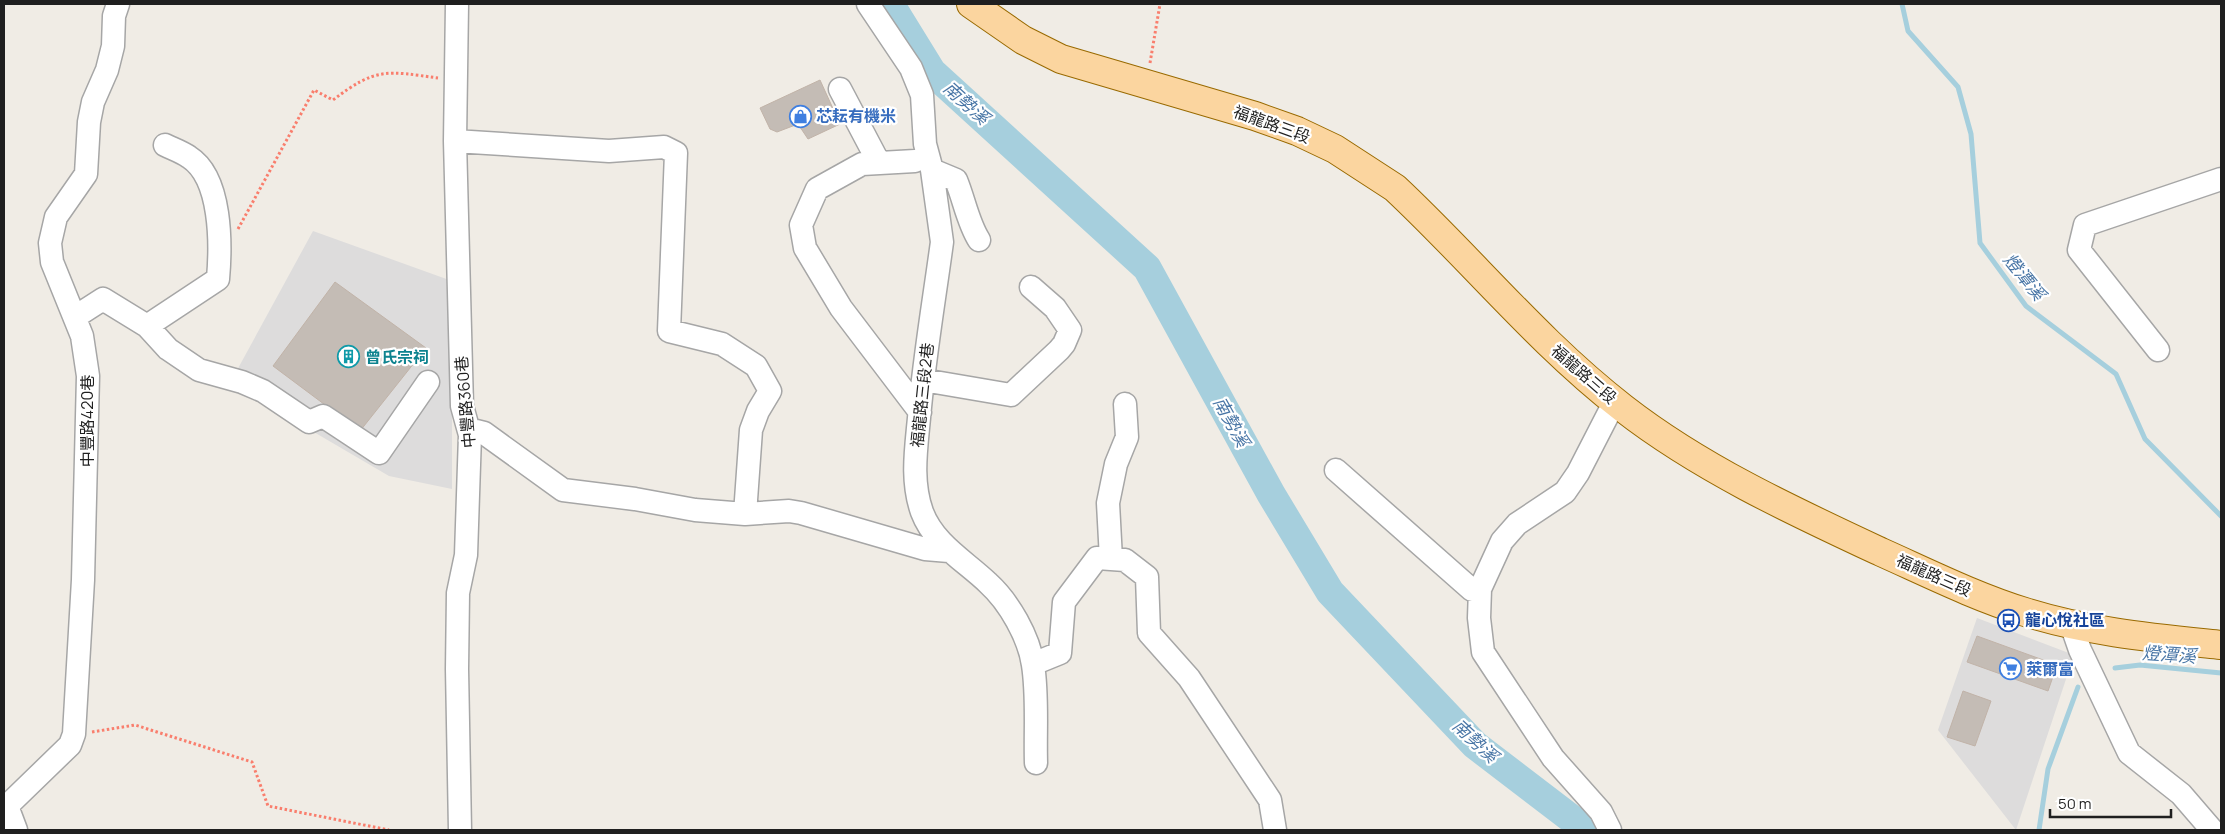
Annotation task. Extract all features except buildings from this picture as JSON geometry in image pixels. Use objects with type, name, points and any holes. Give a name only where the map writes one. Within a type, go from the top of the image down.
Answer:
[{"type":"main road","name":"福龍路三段","points":[[971,4],[994,22],[1062,59],[1145,86],[1255,116],[1297,131],[1366,167],[1402,195],[1556,350],[1615,401],[1699,459],[1786,506],[1949,582],[2024,612],[2070,624],[2138,636],[2221,645]]},
{"type":"street","name":"中豐路420巷","points":[[74,734],[83,580],[89,397],[82,336],[52,262],[50,243],[51,231],[60,211],[86,174],[89,122],[93,102],[107,70],[114,46],[114,16],[118,4]]},
{"type":"street","name":"中豐路360巷","points":[[457,4],[455,141],[462,406],[470,435],[466,555],[458,602],[457,670],[460,830]]},
{"type":"street","name":"福龍路三段2巷","points":[[868,4],[911,68],[922,95],[925,144],[924,166],[942,242],[923,380],[914,475],[917,494],[922,513],[949,551],[990,584],[1008,608],[1024,635],[1033,664],[1036,763]]},
{"type":"street","points":[[840,89],[878,163]]},
{"type":"street","points":[[455,141],[609,151],[664,147],[676,153],[669,331],[722,344],[756,366],[770,391],[758,410],[751,430],[745,514]]},
{"type":"street","points":[[147,326],[218,280],[217,205],[209,182],[191,158],[165,145]]},
{"type":"street","points":[[920,412],[841,308],[805,248],[801,225],[817,188],[862,164],[878,163],[924,166],[956,180],[965,200],[974,232],[979,240]]},
{"type":"street","points":[[2158,350],[2079,250],[2085,225],[2221,179]]},
{"type":"street","points":[[923,380],[1012,395],[1059,350],[1070,330],[1055,308],[1031,287]]},
{"type":"street","points":[[75,317],[103,299],[147,326],[168,349],[199,370],[242,382],[263,391],[310,422],[323,416],[378,453],[428,382]]},
{"type":"street","points":[[1610,830],[1601,812],[1553,758],[1483,652],[1479,618],[1480,589],[1502,540],[1517,524],[1565,492],[1578,473],[1615,401]]},
{"type":"street","points":[[1110,559],[1108,503],[1116,464],[1127,437],[1125,404]]},
{"type":"street","points":[[470,435],[476,431],[484,433],[563,490],[635,498],[696,510],[745,514],[789,511],[925,549],[949,551]]},
{"type":"street","points":[[1336,470],[1472,590],[1480,589]]},
{"type":"street","points":[[1033,664],[1060,654],[1064,602],[1097,558],[1125,560],[1147,578],[1149,633],[1189,678],[1270,800],[1275,830]]},
{"type":"street","points":[[2070,624],[2080,650],[2129,753],[2181,794],[2212,830]]},
{"type":"street","points":[[16,830],[6,803],[70,744],[74,734]]},
{"type":"path","points":[[1145,86],[1160,4]]},
{"type":"path","points":[[219,263],[314,90],[333,100],[372,75],[394,72],[456,80]]},
{"type":"path","points":[[74,734],[135,725],[252,762],[268,806],[389,830]]},
{"type":"shaded area","points":[[313,231],[452,281],[452,489],[389,476],[230,383]]},
{"type":"shaded area","points":[[1977,618],[2074,655],[2016,830],[1938,730]]},
{"type":"waterway","name":"南勢溪","points":[[890,4],[932,72],[1147,268],[1271,494],[1330,592],[1475,745],[1584,830]]},
{"type":"waterway","name":"燈潭溪","points":[[1902,4],[1908,31],[1958,87],[1971,134],[1980,243],[2026,306],[2116,374],[2145,439],[2221,516]]},
{"type":"waterway","name":"燈潭溪","points":[[2115,668],[2140,665],[2221,673]]},
{"type":"waterway","points":[[2039,830],[2048,769],[2078,687]]},
{"type":"place","name":"芯耘有機米","points":[[800,116]]},
{"type":"place","name":"曾氏宗祠","points":[[349,357]]},
{"type":"place","name":"龍心悅社區","points":[[2009,620]]},
{"type":"place","name":"萊爾富","points":[[2010,669]]}]
